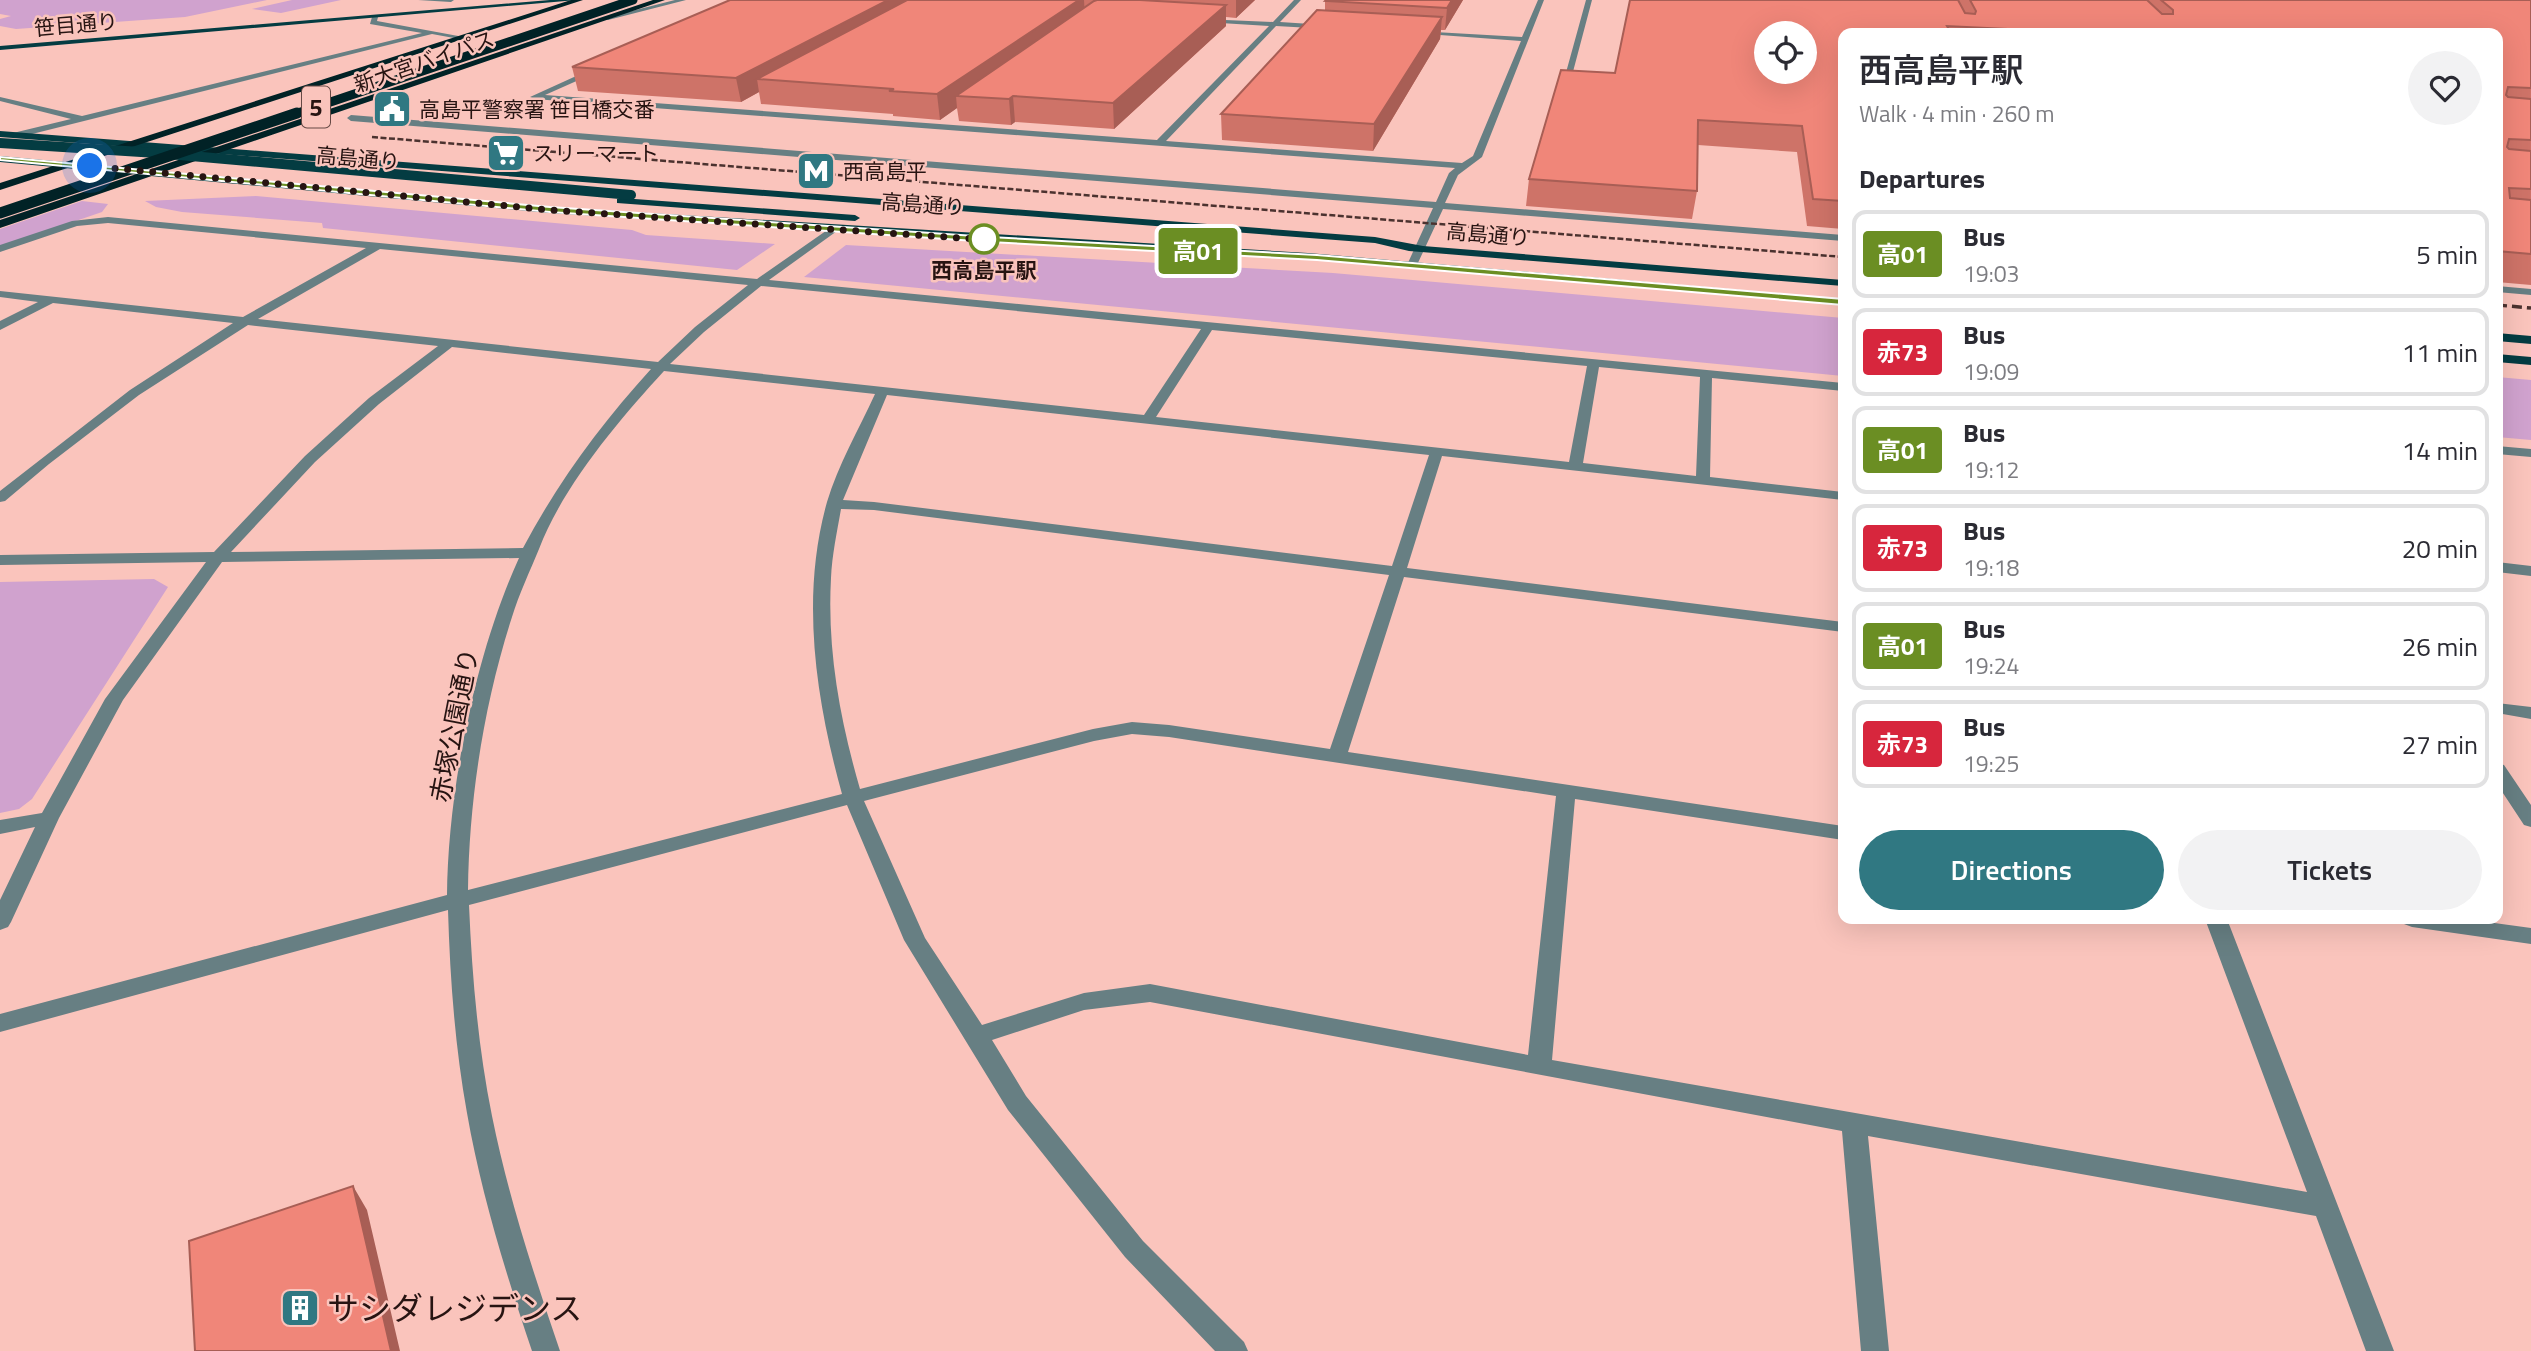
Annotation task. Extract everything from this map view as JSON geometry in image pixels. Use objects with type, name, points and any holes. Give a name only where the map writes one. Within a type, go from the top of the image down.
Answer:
[{"type":"highway","name":"新大宮バイパス","points":[[0,187],[576,0]]},
{"type":"highway","name":"5","points":[[0,201],[608,0]]},
{"type":"highway","name":"5","points":[[0,213],[633,0]]},
{"type":"highway","name":"新大宮バイパス","points":[[0,224],[661,0]]},
{"type":"main road","name":"笹目通り","points":[[0,45],[523,0]]},
{"type":"main road","name":"笹目通り","points":[[0,45],[576,0]]},
{"type":"main road","points":[[0,134],[222,149],[608,183],[1375,240],[1419,248]]},
{"type":"main road","name":"高島通り","points":[[0,143],[157,153],[626,198],[1370,249],[1419,248],[1838,283]]},
{"type":"main road","name":"高島通り","points":[[0,149],[1119,236],[1317,257],[1838,302]]},
{"type":"main road","points":[[0,159],[550,210],[1317,257]]},
{"type":"main road","points":[[2503,338],[2531,340]]},
{"type":"main road","points":[[2503,359],[2531,361]]},
{"type":"street","points":[[421,0],[451,0]]},
{"type":"street","points":[[608,18],[683,0]]},
{"type":"street","points":[[1160,142],[1298,0]]},
{"type":"street","points":[[1412,265],[1454,173],[1477,157],[1541,0]]},
{"type":"street","points":[[1579,86],[1565,85],[1589,0]]},
{"type":"street","points":[[374,17],[373,22],[465,38]]},
{"type":"street","points":[[1196,20],[1330,28]]},
{"type":"street","points":[[16,135],[433,32]]},
{"type":"street","points":[[1414,32],[1525,39]]},
{"type":"street","points":[[610,63],[534,97],[1465,166]]},
{"type":"street","points":[[0,99],[82,119]]},
{"type":"street","points":[[736,111],[748,105]]},
{"type":"street","points":[[351,118],[1838,238]]},
{"type":"street","points":[[942,126],[953,118]]},
{"type":"street","points":[[0,249],[65,226],[108,220],[1838,386]]},
{"type":"street","name":"赤塚公園通り","points":[[546,1351],[514,1257],[478,1108],[458,901],[459,853],[471,754],[504,613],[530,553],[585,459],[660,367],[761,281],[832,229]]},
{"type":"street","points":[[0,498],[129,397],[242,322],[378,246]]},
{"type":"street","points":[[2503,290],[2531,292]]},
{"type":"street","points":[[0,294],[1838,495]]},
{"type":"street","points":[[0,326],[50,300]]},
{"type":"street","points":[[1148,419],[1209,326]]},
{"type":"street","points":[[0,922],[48,818],[114,699],[217,558],[310,459],[374,401],[448,344]]},
{"type":"street","points":[[1575,466],[1594,363]]},
{"type":"street","points":[[1703,481],[1706,373]]},
{"type":"street","points":[[883,390],[857,444],[835,504],[823,576],[822,642],[835,734],[853,797],[915,940],[1017,1103],[1126,1238],[1234,1351]]},
{"type":"street","points":[[1337,757],[1437,451]]},
{"type":"street","points":[[2503,451],[2531,453]]},
{"type":"street","points":[[835,504],[874,506],[1838,626]]},
{"type":"street","points":[[0,560],[530,553]]},
{"type":"street","points":[[2503,568],[2531,571]]},
{"type":"street","points":[[2503,709],[2531,713]]},
{"type":"street","points":[[0,1023],[213,964],[853,797],[1132,728],[1169,731],[1838,832]]},
{"type":"street","points":[[2503,778],[2531,820]]},
{"type":"street","points":[[1539,1067],[1566,791]]},
{"type":"street","points":[[0,827],[48,818]]},
{"type":"street","points":[[2218,924],[2381,1351]]},
{"type":"street","points":[[2447,924],[2531,936]]},
{"type":"street","points":[[977,1036],[1092,998],[1123,993],[1150,993],[1539,1067],[2327,1208]]},
{"type":"street","points":[[1854,1124],[1875,1351]]},
{"type":"shaded area","points":[[0,0],[267,0],[185,17],[16,29],[0,26],[0,19],[11,16],[0,14]]},
{"type":"shaded area","points":[[292,0],[341,0],[281,13],[252,9]]},
{"type":"shaded area","points":[[256,196],[632,230],[646,235],[775,244],[737,270],[323,228],[322,223],[182,212],[156,207],[145,201]]},
{"type":"shaded area","points":[[82,201],[108,204],[102,212],[0,247],[0,229]]},
{"type":"shaded area","points":[[846,245],[1333,273],[1838,318],[1838,376],[804,277]]},
{"type":"shaded area","points":[[2503,378],[2531,380],[2531,440],[2503,438]]},
{"type":"shaded area","points":[[154,579],[168,587],[32,799],[19,809],[0,813],[0,582]]},
{"type":"building","points":[[730,0],[888,0],[736,78],[572,67]]},
{"type":"building","points":[[907,0],[1079,0],[937,94],[757,79]]},
{"type":"building","points":[[1326,0],[1452,0],[1447,8]]},
{"type":"building","points":[[1630,0],[1958,0],[1965,13],[1975,14],[1970,0],[2147,0],[2162,14],[2173,14],[2173,10],[2161,0],[2531,0],[2531,88],[2508,87],[2506,95],[2531,99],[2531,140],[2509,139],[2507,147],[2531,151],[2531,189],[2509,188],[2510,198],[2531,200],[2531,254],[2503,252],[2503,28],[1838,28],[1838,201],[1813,199],[1802,126],[1698,120],[1697,191],[1529,179],[1561,70],[1615,73]]},
{"type":"building","points":[[1094,1],[1226,5],[1113,103],[1013,96],[1009,99],[956,96]]},
{"type":"building","points":[[1317,10],[1442,17],[1374,124],[1221,114]]},
{"type":"building","name":"サシダレジデンス","points":[[353,1186],[391,1351],[195,1351],[189,1241]]},
{"type":"railway","points":[[372,137],[1838,257]]},
{"type":"railway","points":[[2503,306],[2531,308]]},
{"type":"bus line","name":"高01","points":[[0,159],[550,210],[990,240],[1317,257],[1838,302]]},
{"type":"place","name":"高島平警察署 笹目橋交番","points":[[392,109]]},
{"type":"place","name":"スリーマート","points":[[506,153]]},
{"type":"place","name":"西高島平","points":[[816,171]]},
{"type":"place","name":"西高島平駅","points":[[984,239]]},
{"type":"place","name":"サシダレジデンス","points":[[300,1308]]},
{"type":"route","points":[[90,166],[550,210],[990,240],[984,239]]}]
